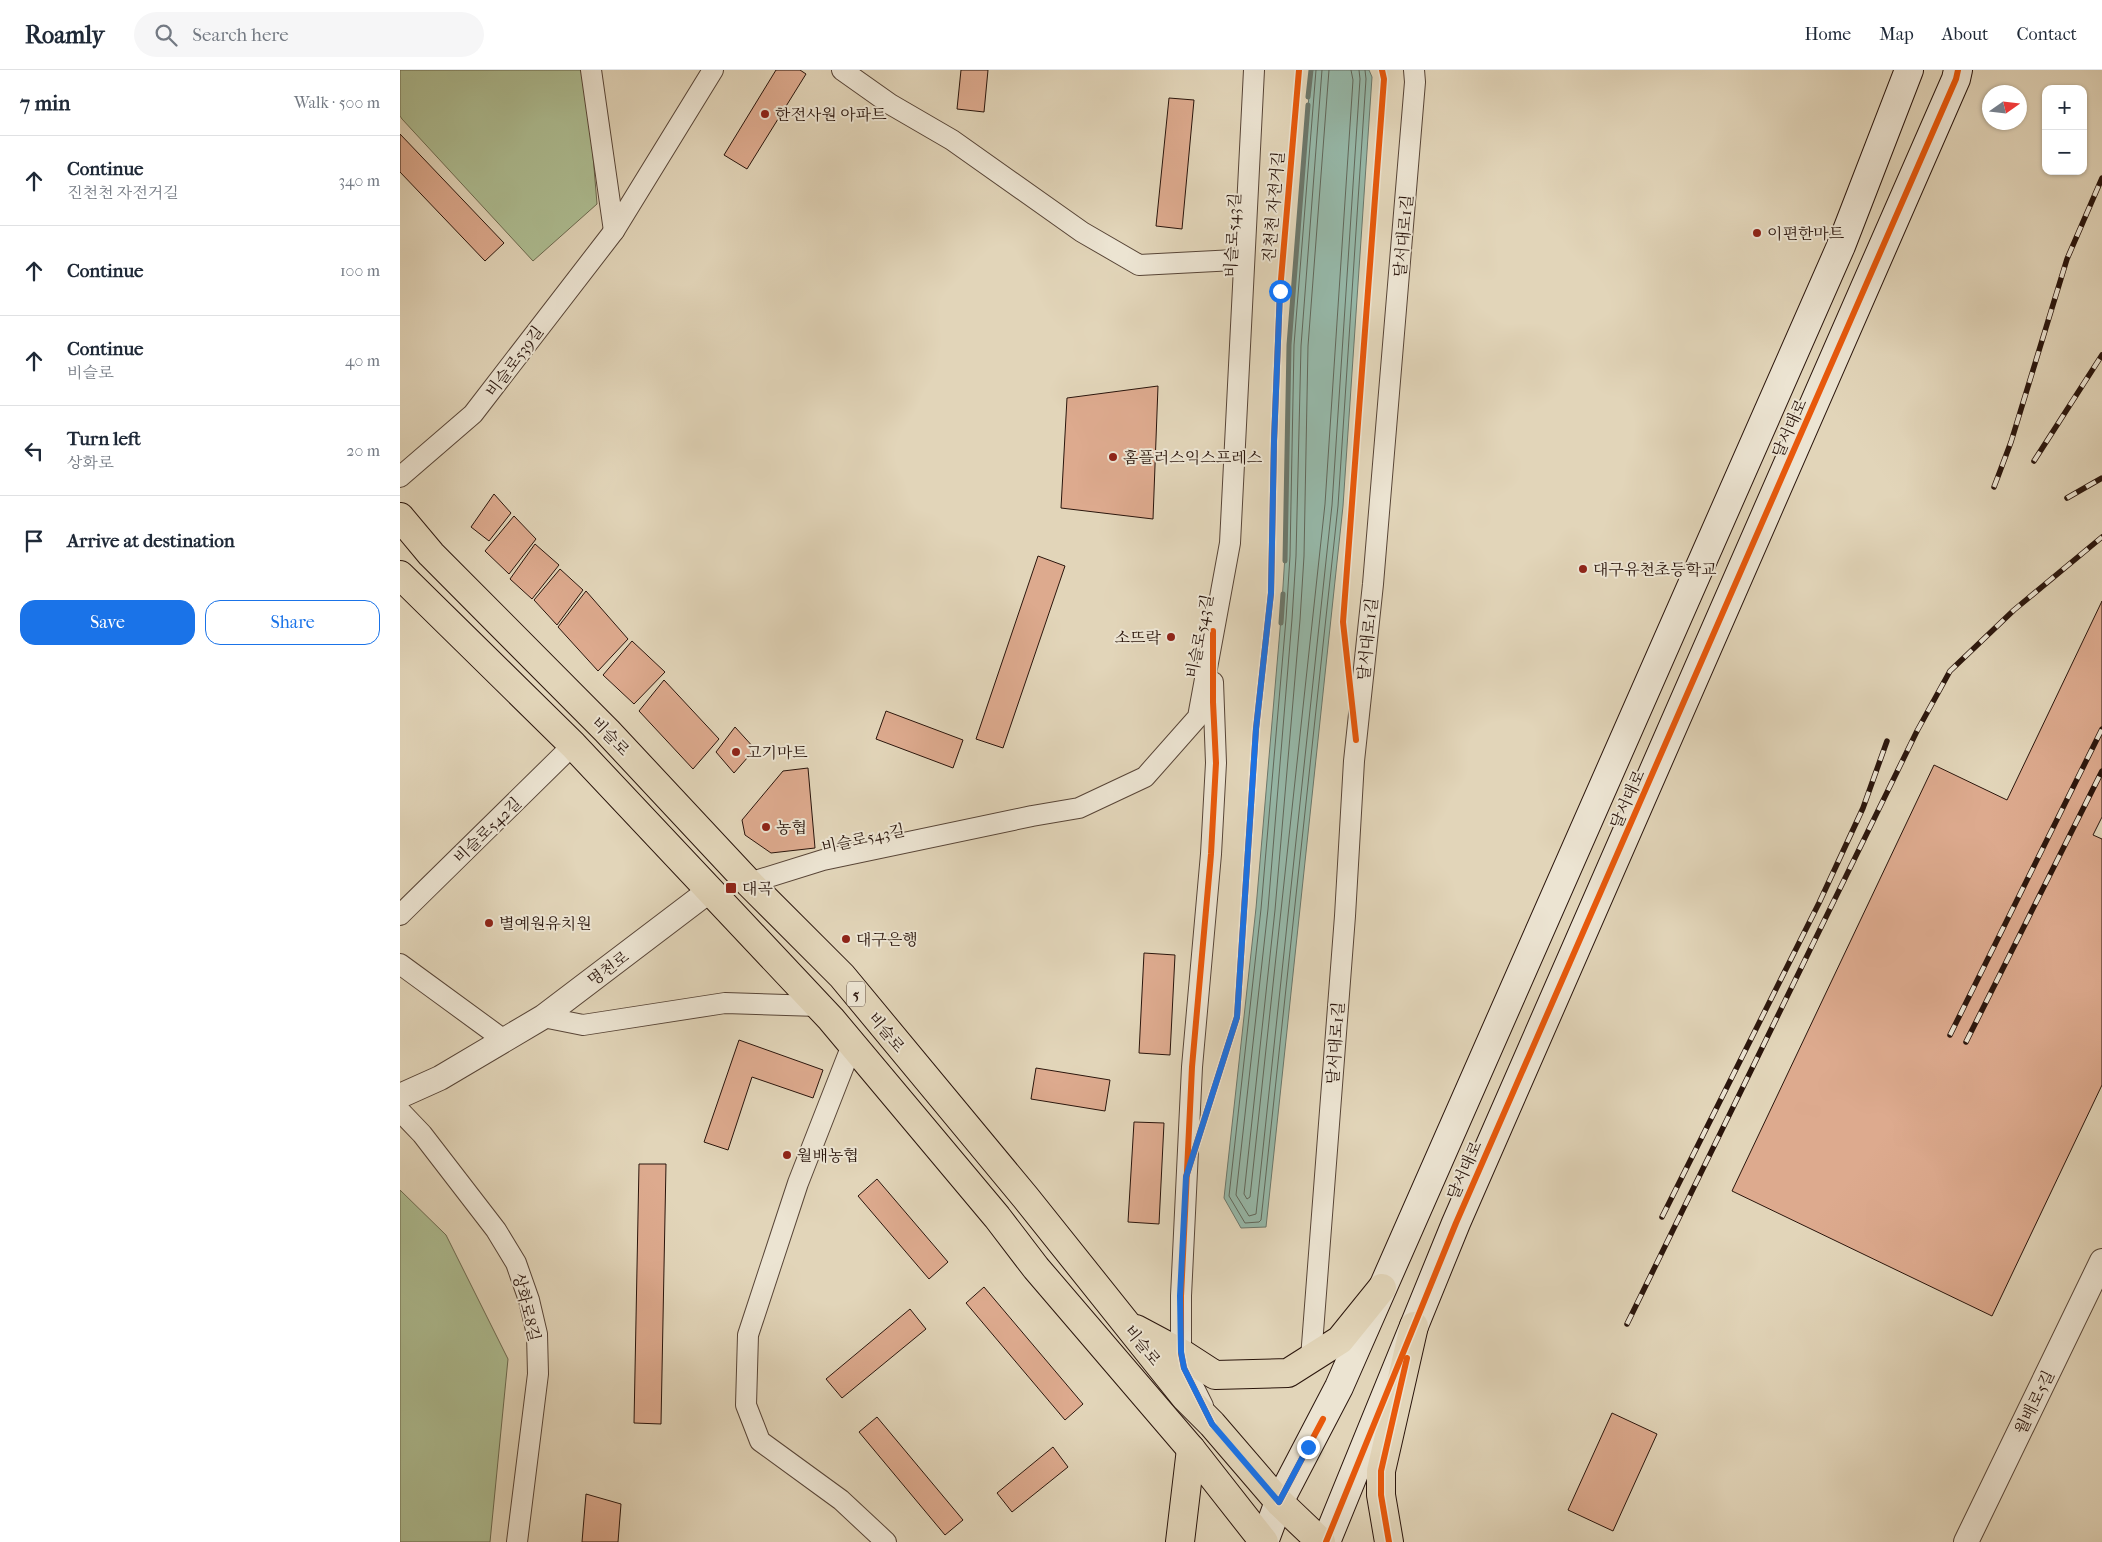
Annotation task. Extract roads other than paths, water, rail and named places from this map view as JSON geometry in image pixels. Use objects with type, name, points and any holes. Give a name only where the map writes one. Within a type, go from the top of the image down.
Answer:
[{"type":"main road","name":"달서대로","points":[[1264,1542],[1279,1502],[1323,1419],[1382,1288],[1841,246],[1909,70]]},
{"type":"main road","name":"달서대로","points":[[1318,1537],[1414,1326],[1460,1214],[1948,97],[1958,70]]},
{"type":"main road","name":"비슬로","points":[[400,517],[432,554],[607,731],[749,883],[842,976],[1026,1198],[1185,1397],[1212,1424],[1279,1502],[1318,1537]]},
{"type":"main road","name":"비슬로","points":[[402,580],[573,745],[818,1006],[996,1217],[1036,1268],[1191,1449],[1264,1542]]},
{"type":"main road","points":[[1124,1323],[1181,1352],[1215,1375],[1288,1373],[1340,1340],[1382,1288]]},
{"type":"main road","points":[[1389,1542],[1381,1494],[1381,1471],[1414,1326]]},
{"type":"main road","points":[[1180,1542],[1191,1449]]},
{"type":"street","points":[[591,70],[614,232]]},
{"type":"street","name":"비슬로539길","points":[[400,477],[473,414],[614,232],[713,70]]},
{"type":"street","points":[[842,70],[890,104],[952,140],[1082,232],[1139,265],[1235,260]]},
{"type":"street","name":"비슬로543길","points":[[749,883],[823,860],[1032,816],[1079,808],[1145,777],[1198,717],[1230,543],[1254,70]]},
{"type":"street","name":"달서대로1길","points":[[1311,1358],[1345,916],[1354,761],[1374,574],[1416,82],[1414,70]]},
{"type":"street","points":[[1212,1424],[1184,1368],[1181,1352],[1182,1244],[1192,1067],[1211,854],[1216,763],[1213,702],[1213,631]]},
{"type":"street","name":"비슬로542길","points":[[400,915],[573,745]]},
{"type":"street","name":"명천로","points":[[400,1096],[440,1078],[543,1017],[709,891]]},
{"type":"street","points":[[400,964],[504,1040]]},
{"type":"street","points":[[543,1017],[583,1025],[725,1003],[818,1006]]},
{"type":"street","points":[[852,1045],[798,1183],[748,1335],[746,1405],[760,1441],[841,1500],[886,1542]]},
{"type":"street","name":"상화로8길","points":[[400,1111],[422,1134],[496,1230],[516,1262],[529,1300],[537,1334],[538,1374],[517,1542]]},
{"type":"street","name":"월배로5길","points":[[1966,1542],[2102,1261]]},
{"type":"water","points":[[1311,70],[1369,70],[1372,77],[1343,506],[1266,1227],[1241,1228],[1224,1198],[1256,908],[1281,618],[1285,555],[1289,345]]},
{"type":"waterway","points":[[1308,97],[1311,70]]},
{"type":"waterway","points":[[1285,561],[1289,345],[1308,105]]},
{"type":"waterway","points":[[1281,623],[1283,594]]},
{"type":"railway","points":[[1994,487],[2011,442],[2067,259],[2102,178]]},
{"type":"railway","points":[[2034,461],[2102,355]]},
{"type":"railway","points":[[2067,498],[2102,478]]},
{"type":"railway","points":[[1627,1324],[1917,731],[1950,671],[2014,610],[2102,537]]},
{"type":"railway","points":[[1950,1035],[2102,729]]},
{"type":"railway","points":[[1662,1217],[1819,903],[1863,808],[1887,741]]},
{"type":"railway","points":[[1966,1042],[2102,771]]},
{"type":"place","name":"한전사원 아파트","points":[[765,114]]},
{"type":"place","name":"이편한마트","points":[[1757,233]]},
{"type":"place","name":"홈플러스익스프레스","points":[[1113,457]]},
{"type":"place","name":"대구유천초등학교","points":[[1583,569]]},
{"type":"place","name":"소뜨락","points":[[1171,637]]},
{"type":"place","name":"고기마트","points":[[736,752]]},
{"type":"place","name":"농협","points":[[766,827]]},
{"type":"place","name":"대곡","points":[[731,888]]},
{"type":"place","name":"별예원유치원","points":[[489,923]]},
{"type":"place","name":"대구은행","points":[[846,939]]},
{"type":"place","name":"월배농협","points":[[787,1155]]}]
